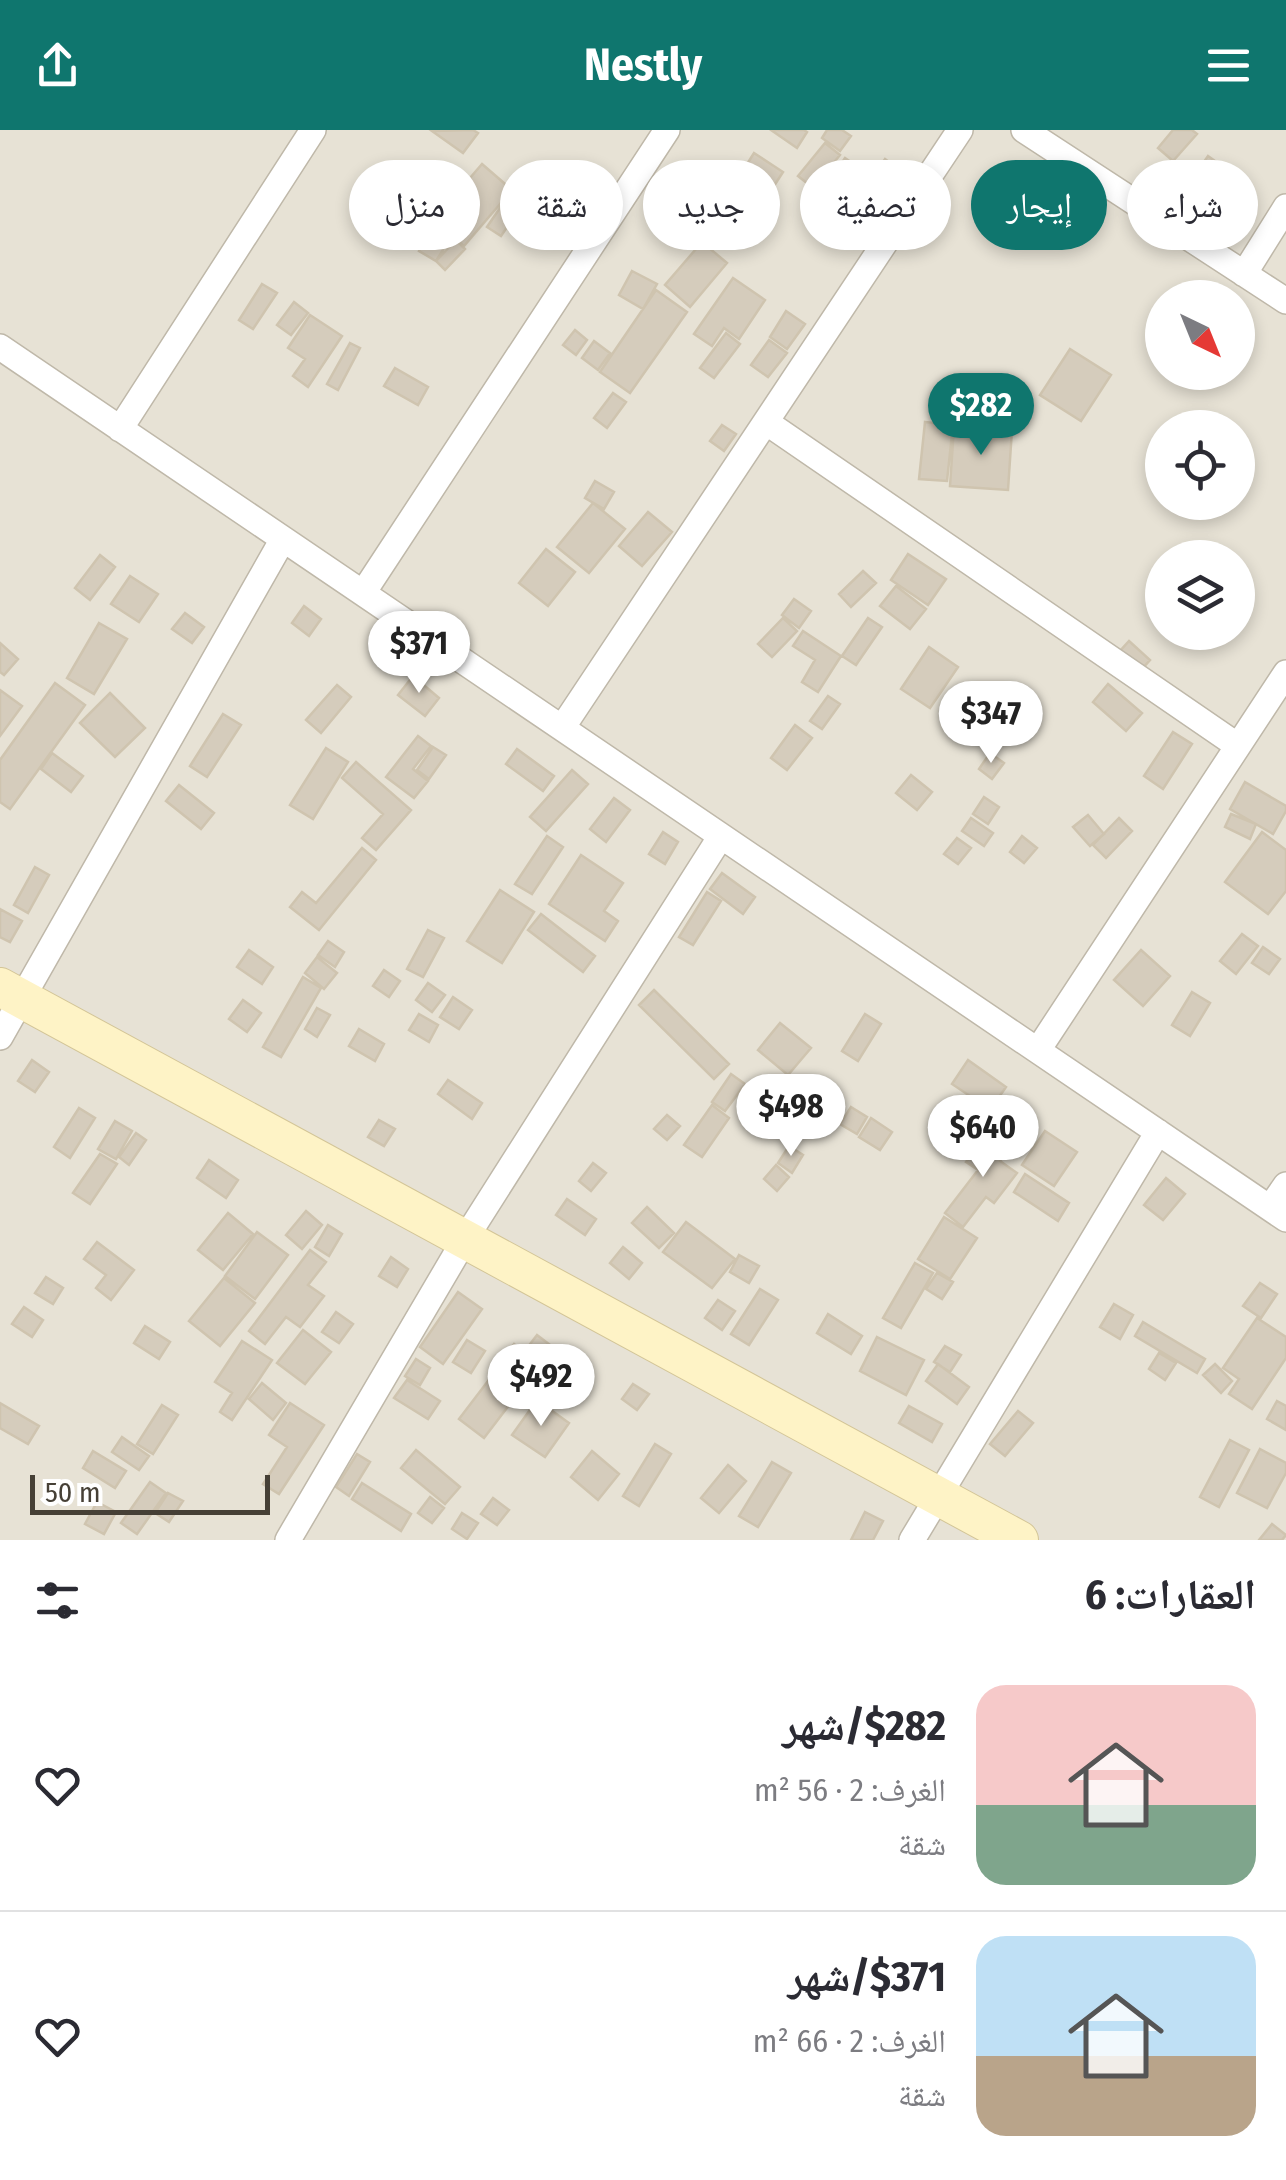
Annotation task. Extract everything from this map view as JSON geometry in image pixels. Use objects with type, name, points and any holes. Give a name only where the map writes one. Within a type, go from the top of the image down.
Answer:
[{"type":"main road","points":[[11,993],[1019,1540]]},
{"type":"street","points":[[120,428],[313,130]]},
{"type":"street","points":[[363,593],[666,130]]},
{"type":"street","points":[[562,728],[960,130]]},
{"type":"street","points":[[1024,130],[1286,301]]},
{"type":"street","points":[[1244,274],[1286,206]]},
{"type":"street","points":[[0,348],[1278,1214],[1286,1184]]},
{"type":"street","points":[[766,422],[1238,746]]},
{"type":"street","points":[[0,1037],[11,993],[283,539]]},
{"type":"street","points":[[1038,1050],[1286,672]]},
{"type":"street","points":[[288,1540],[465,1239],[720,836]]},
{"type":"street","points":[[912,1540],[1158,1132]]},
{"type":"shaded area","points":[[0,130],[1286,130],[1286,1540],[0,1540]]},
{"type":"building","points":[[771,130],[804,130],[807,132],[797,148]]},
{"type":"building","points":[[827,130],[842,130],[851,136],[840,151],[822,138]]},
{"type":"building","points":[[1173,130],[1192,130],[1197,134],[1174,160],[1158,148]]},
{"type":"building","points":[[432,131],[478,133],[463,153]]},
{"type":"building","points":[[825,143],[840,155],[836,160],[811,160]]},
{"type":"building","points":[[482,164],[500,180],[500,204],[480,227]]},
{"type":"building","points":[[500,208],[500,235],[487,227]]},
{"type":"building","points":[[420,250],[443,250],[436,261]]},
{"type":"building","points":[[446,250],[464,250],[445,270],[436,261]]},
{"type":"building","points":[[695,250],[712,250],[727,263],[690,307],[665,285]]},
{"type":"building","points":[[632,271],[657,284],[643,309],[619,295]]},
{"type":"building","points":[[733,278],[765,300],[739,339],[724,328],[712,346],[694,334]]},
{"type":"building","points":[[262,284],[277,293],[253,329],[239,320]]},
{"type":"building","points":[[656,290],[687,312],[630,393],[600,372]]},
{"type":"building","points":[[294,302],[308,313],[291,335],[277,325]]},
{"type":"building","points":[[786,311],[805,324],[787,349],[770,337]]},
{"type":"building","points":[[310,315],[342,336],[308,387],[293,376],[305,359],[288,348]]},
{"type":"building","points":[[575,330],[587,340],[576,355],[563,345]]},
{"type":"building","points":[[726,333],[740,344],[714,378],[700,368]]},
{"type":"building","points":[[769,340],[787,353],[768,377],[751,365]]},
{"type":"building","points":[[594,341],[610,353],[598,370],[582,358]]},
{"type":"building","points":[[350,343],[360,348],[338,390],[327,384]]},
{"type":"building","points":[[1070,349],[1111,375],[1081,421],[1040,395]]},
{"type":"building","points":[[395,368],[428,387],[418,405],[384,386]]},
{"type":"building","points":[[613,393],[626,402],[607,428],[594,418]]},
{"type":"building","points":[[1001,397],[1029,401],[1026,421],[997,417]]},
{"type":"building","points":[[925,422],[953,425],[947,481],[919,479]]},
{"type":"building","points":[[722,425],[736,434],[724,451],[710,441]]},
{"type":"building","points":[[954,427],[1012,430],[1008,490],[950,486]]},
{"type":"building","points":[[595,481],[614,492],[604,509],[585,498]]},
{"type":"building","points":[[593,503],[625,529],[589,573],[557,547]]},
{"type":"building","points":[[648,512],[672,532],[642,566],[619,546]]},
{"type":"building","points":[[546,549],[575,572],[548,606],[519,583]]},
{"type":"building","points":[[908,554],[946,579],[928,605],[891,580]]},
{"type":"building","points":[[100,555],[115,567],[90,600],[75,588]]},
{"type":"building","points":[[863,571],[876,583],[851,607],[839,594]]},
{"type":"building","points":[[130,576],[158,594],[139,622],[111,604]]},
{"type":"building","points":[[896,586],[926,609],[910,629],[880,606]]},
{"type":"building","points":[[794,599],[811,611],[799,628],[782,615]]},
{"type":"building","points":[[304,606],[321,619],[309,636],[292,623]]},
{"type":"building","points":[[185,613],[204,627],[192,643],[172,629]]},
{"type":"building","points":[[783,618],[797,631],[772,657],[758,644]]},
{"type":"building","points":[[868,618],[882,627],[856,665],[842,656]]},
{"type":"building","points":[[99,623],[127,639],[94,694],[67,678]]},
{"type":"building","points":[[803,631],[841,656],[818,692],[802,682],[815,660],[793,646]]},
{"type":"building","points":[[1129,641],[1150,660],[1141,670],[1120,651]]},
{"type":"building","points":[[0,643],[18,659],[4,675],[0,672]]},
{"type":"building","points":[[929,647],[958,667],[930,708],[901,689]]},
{"type":"building","points":[[413,676],[439,698],[425,716],[398,695]]},
{"type":"building","points":[[55,683],[85,705],[10,809],[0,802],[0,760]]},
{"type":"building","points":[[990,683],[1003,694],[986,719],[1003,731],[991,747],[959,725]]},
{"type":"building","points":[[1108,684],[1142,713],[1126,731],[1093,702]]},
{"type":"building","points":[[337,685],[351,697],[321,733],[306,720]]},
{"type":"building","points":[[0,690],[22,706],[0,736]]},
{"type":"building","points":[[110,693],[145,728],[115,757],[80,723]]},
{"type":"building","points":[[828,696],[840,704],[822,729],[810,721]]},
{"type":"building","points":[[223,714],[241,725],[207,777],[190,766]]},
{"type":"building","points":[[795,725],[812,738],[787,770],[771,758]]},
{"type":"building","points":[[1173,732],[1192,744],[1163,789],[1144,776]]},
{"type":"building","points":[[418,736],[431,746],[413,769],[428,781],[414,798],[386,777]]},
{"type":"building","points":[[433,747],[446,755],[429,779],[417,770]]},
{"type":"building","points":[[326,748],[348,762],[313,819],[290,805]]},
{"type":"building","points":[[517,749],[554,776],[543,791],[506,764]]},
{"type":"building","points":[[52,753],[83,776],[71,792],[41,769]]},
{"type":"building","points":[[990,753],[1004,763],[992,779],[979,769]]},
{"type":"building","points":[[356,762],[411,810],[376,850],[362,838],[383,814],[342,778]]},
{"type":"building","points":[[572,770],[588,784],[546,831],[530,817]]},
{"type":"building","points":[[911,775],[932,792],[917,810],[896,793]]},
{"type":"building","points":[[1245,782],[1286,806],[1273,834],[1230,809]]},
{"type":"building","points":[[179,785],[214,813],[201,829],[166,801]]},
{"type":"building","points":[[984,797],[999,807],[988,824],[973,814]]},
{"type":"building","points":[[614,798],[630,810],[606,842],[590,829]]},
{"type":"building","points":[[1231,814],[1256,824],[1250,839],[1225,827]]},
{"type":"building","points":[[1088,815],[1104,834],[1090,846],[1073,827]]},
{"type":"building","points":[[971,818],[993,833],[984,846],[962,831]]},
{"type":"building","points":[[1119,818],[1132,831],[1106,858],[1093,845]]},
{"type":"building","points":[[663,832],[678,842],[665,864],[649,854]]},
{"type":"building","points":[[1262,832],[1286,850],[1286,891],[1268,914],[1225,882]]},
{"type":"building","points":[[547,836],[563,847],[532,894],[515,884]]},
{"type":"building","points":[[1022,836],[1037,848],[1024,863],[1010,852]]},
{"type":"building","points":[[957,838],[971,848],[958,864],[944,854]]},
{"type":"building","points":[[362,848],[376,860],[319,930],[290,907],[302,892],[316,903]]},
{"type":"building","points":[[581,855],[623,883],[604,911],[618,921],[605,941],[549,904]]},
{"type":"building","points":[[35,867],[49,875],[28,913],[14,905]]},
{"type":"building","points":[[722,873],[755,897],[743,914],[710,889]]},
{"type":"building","points":[[500,890],[534,912],[502,963],[467,941]]},
{"type":"building","points":[[707,892],[721,901],[693,945],[679,937]]},
{"type":"building","points":[[0,909],[22,921],[10,942],[0,937]]},
{"type":"building","points":[[541,914],[595,956],[583,972],[528,930]]},
{"type":"building","points":[[428,930],[444,938],[423,977],[407,969]]},
{"type":"building","points":[[1242,934],[1258,946],[1236,974],[1220,961]]},
{"type":"building","points":[[328,941],[344,952],[335,967],[318,955]]},
{"type":"building","points":[[1263,947],[1280,959],[1269,974],[1252,963]]},
{"type":"building","points":[[249,950],[273,967],[262,984],[237,967]]},
{"type":"building","points":[[1141,950],[1170,976],[1143,1006],[1114,980]]},
{"type":"building","points":[[317,957],[337,973],[324,989],[305,973]]},
{"type":"building","points":[[384,970],[400,981],[389,997],[373,986]]},
{"type":"building","points":[[303,977],[321,988],[281,1057],[263,1047]]},
{"type":"building","points":[[428,983],[445,995],[432,1012],[416,1000]]},
{"type":"building","points":[[654,990],[729,1064],[714,1079],[639,1005]]},
{"type":"building","points":[[1192,992],[1210,1003],[1190,1036],[1172,1025]]},
{"type":"building","points":[[453,997],[472,1010],[459,1029],[440,1017]]},
{"type":"building","points":[[243,1000],[261,1013],[247,1032],[229,1019]]},
{"type":"building","points":[[317,1008],[330,1015],[317,1037],[305,1029]]},
{"type":"building","points":[[419,1014],[438,1025],[429,1042],[409,1030]]},
{"type":"building","points":[[865,1014],[881,1024],[858,1061],[842,1051]]},
{"type":"building","points":[[780,1023],[811,1048],[788,1075],[758,1050]]},
{"type":"building","points":[[359,1029],[384,1044],[375,1061],[349,1046]]},
{"type":"building","points":[[32,1060],[49,1072],[35,1092],[18,1081]]},
{"type":"building","points":[[968,1060],[1006,1087],[977,1128],[956,1114],[970,1096],[952,1084]]},
{"type":"building","points":[[731,1074],[745,1084],[725,1111],[712,1102]]},
{"type":"building","points":[[448,1080],[482,1103],[472,1119],[438,1094]]},
{"type":"building","points":[[712,1105],[729,1118],[702,1157],[684,1145]]},
{"type":"building","points":[[851,1107],[867,1117],[857,1134],[840,1124]]},
{"type":"building","points":[[79,1108],[95,1118],[70,1158],[54,1147]]},
{"type":"building","points":[[667,1115],[680,1126],[667,1140],[654,1129]]},
{"type":"building","points":[[871,1118],[892,1132],[880,1150],[859,1137]]},
{"type":"building","points":[[379,1120],[395,1129],[384,1146],[368,1137]]},
{"type":"building","points":[[115,1121],[132,1131],[116,1159],[98,1149]]},
{"type":"building","points":[[1045,1131],[1077,1152],[1054,1186],[1022,1165]]},
{"type":"building","points":[[136,1133],[146,1140],[129,1165],[119,1157]]},
{"type":"building","points":[[988,1133],[1009,1148],[1000,1161],[1017,1173],[994,1203],[986,1197],[963,1227],[945,1213],[978,1170],[966,1162]]},
{"type":"building","points":[[789,1146],[803,1155],[792,1173],[778,1163]]},
{"type":"building","points":[[100,1154],[117,1164],[90,1204],[73,1193]]},
{"type":"building","points":[[209,1160],[238,1180],[226,1198],[197,1178]]},
{"type":"building","points":[[593,1163],[606,1173],[591,1191],[579,1181]]},
{"type":"building","points":[[776,1165],[789,1177],[777,1191],[764,1179]]},
{"type":"building","points":[[1025,1174],[1069,1203],[1058,1221],[1014,1192]]},
{"type":"building","points":[[1166,1178],[1185,1194],[1163,1220],[1144,1205]]},
{"type":"building","points":[[567,1199],[596,1219],[585,1235],[556,1215]]},
{"type":"building","points":[[647,1207],[674,1233],[659,1248],[632,1223]]},
{"type":"building","points":[[306,1211],[322,1225],[302,1249],[286,1235]]},
{"type":"building","points":[[228,1213],[253,1234],[223,1270],[198,1250]]},
{"type":"building","points":[[944,1217],[977,1238],[950,1279],[918,1259]]},
{"type":"building","points":[[686,1222],[735,1259],[712,1288],[663,1252]]},
{"type":"building","points":[[328,1225],[342,1234],[329,1256],[315,1247]]},
{"type":"building","points":[[257,1232],[288,1255],[255,1299],[225,1276]]},
{"type":"building","points":[[97,1242],[134,1270],[111,1300],[96,1288],[106,1275],[84,1259]]},
{"type":"building","points":[[623,1247],[642,1263],[629,1279],[610,1263]]},
{"type":"building","points":[[310,1250],[326,1262],[308,1285],[324,1296],[300,1327],[286,1317],[265,1344],[249,1331]]},
{"type":"building","points":[[739,1255],[759,1266],[749,1283],[730,1272]]},
{"type":"building","points":[[391,1257],[408,1269],[397,1287],[379,1276]]},
{"type":"building","points":[[915,1263],[933,1273],[901,1328],[883,1318]]},
{"type":"building","points":[[937,1273],[953,1282],[942,1299],[926,1289]]},
{"type":"building","points":[[46,1277],[63,1288],[53,1304],[35,1293]]},
{"type":"building","points":[[224,1278],[255,1303],[220,1346],[189,1321]]},
{"type":"building","points":[[1260,1283],[1277,1294],[1261,1318],[1243,1306]]},
{"type":"building","points":[[760,1289],[778,1300],[749,1345],[731,1334]]},
{"type":"building","points":[[458,1292],[482,1309],[443,1364],[420,1347]]},
{"type":"building","points":[[718,1300],[735,1311],[722,1330],[705,1318]]},
{"type":"building","points":[[1114,1304],[1133,1315],[1120,1339],[1100,1327]]},
{"type":"building","points":[[24,1307],[43,1320],[32,1337],[12,1324]]},
{"type":"building","points":[[336,1312],[353,1324],[339,1343],[322,1332]]},
{"type":"building","points":[[828,1314],[862,1336],[851,1354],[817,1333]]},
{"type":"building","points":[[1257,1318],[1286,1337],[1286,1358],[1252,1409],[1229,1394],[1239,1379],[1223,1368]]},
{"type":"building","points":[[1143,1322],[1205,1359],[1197,1373],[1135,1336]]},
{"type":"building","points":[[145,1326],[170,1342],[159,1359],[134,1343]]},
{"type":"building","points":[[303,1330],[331,1352],[305,1384],[277,1363]]},
{"type":"building","points":[[537,1335],[558,1351],[522,1395],[492,1371],[514,1344],[524,1352]]},
{"type":"building","points":[[877,1337],[924,1360],[906,1395],[860,1371]]},
{"type":"building","points":[[467,1340],[485,1351],[471,1373],[453,1362]]},
{"type":"building","points":[[242,1341],[272,1360],[232,1420],[220,1412],[232,1393],[215,1382]]},
{"type":"building","points":[[945,1346],[961,1355],[950,1372],[934,1362]]},
{"type":"building","points":[[1159,1353],[1176,1363],[1165,1380],[1149,1369]]},
{"type":"building","points":[[416,1359],[430,1368],[420,1385],[405,1376]]},
{"type":"building","points":[[938,1364],[969,1387],[957,1404],[926,1381]]},
{"type":"building","points":[[1215,1364],[1232,1381],[1221,1393],[1203,1375]]},
{"type":"building","points":[[407,1380],[440,1401],[428,1419],[394,1398]]},
{"type":"building","points":[[488,1381],[513,1400],[484,1438],[459,1419]]},
{"type":"building","points":[[262,1383],[286,1403],[273,1420],[249,1399]]},
{"type":"building","points":[[633,1384],[649,1394],[637,1410],[622,1399]]},
{"type":"building","points":[[537,1400],[569,1423],[545,1457],[512,1435]]},
{"type":"building","points":[[1277,1401],[1286,1406],[1286,1430],[1267,1419]]},
{"type":"building","points":[[0,1403],[39,1426],[28,1444],[0,1428]]},
{"type":"building","points":[[290,1403],[324,1425],[279,1494],[263,1484],[287,1447],[269,1435]]},
{"type":"building","points":[[162,1405],[178,1415],[153,1454],[137,1444]]},
{"type":"building","points":[[909,1406],[942,1424],[932,1442],[899,1423]]},
{"type":"building","points":[[1018,1411],[1033,1423],[1005,1456],[990,1444]]},
{"type":"building","points":[[122,1437],[149,1456],[139,1470],[112,1452]]},
{"type":"building","points":[[1230,1440],[1249,1450],[1219,1507],[1200,1497]]},
{"type":"building","points":[[655,1444],[671,1454],[639,1506],[623,1496]]},
{"type":"building","points":[[1260,1449],[1286,1463],[1286,1473],[1267,1508],[1237,1493]]},
{"type":"building","points":[[416,1450],[460,1487],[445,1504],[401,1468]]},
{"type":"building","points":[[93,1451],[126,1471],[115,1488],[83,1468]]},
{"type":"building","points":[[592,1451],[619,1474],[598,1500],[571,1477]]},
{"type":"building","points":[[357,1454],[370,1462],[349,1496],[336,1487]]},
{"type":"building","points":[[772,1462],[791,1473],[758,1527],[739,1516]]},
{"type":"building","points":[[728,1465],[746,1481],[719,1513],[701,1498]]},
{"type":"building","points":[[150,1482],[166,1493],[137,1534],[121,1523]]},
{"type":"building","points":[[362,1483],[411,1514],[401,1531],[352,1499]]},
{"type":"building","points":[[168,1493],[183,1501],[169,1522],[155,1513]]},
{"type":"building","points":[[430,1497],[444,1508],[432,1523],[418,1513]]},
{"type":"building","points":[[493,1498],[509,1510],[497,1525],[481,1514]]},
{"type":"building","points":[[97,1502],[116,1512],[104,1534],[85,1524]]},
{"type":"building","points":[[865,1512],[883,1521],[873,1540],[851,1540]]},
{"type":"building","points":[[462,1513],[478,1523],[467,1539],[452,1529]]},
{"type":"building","points":[[1272,1524],[1286,1535],[1282,1540],[1259,1540]]}]
